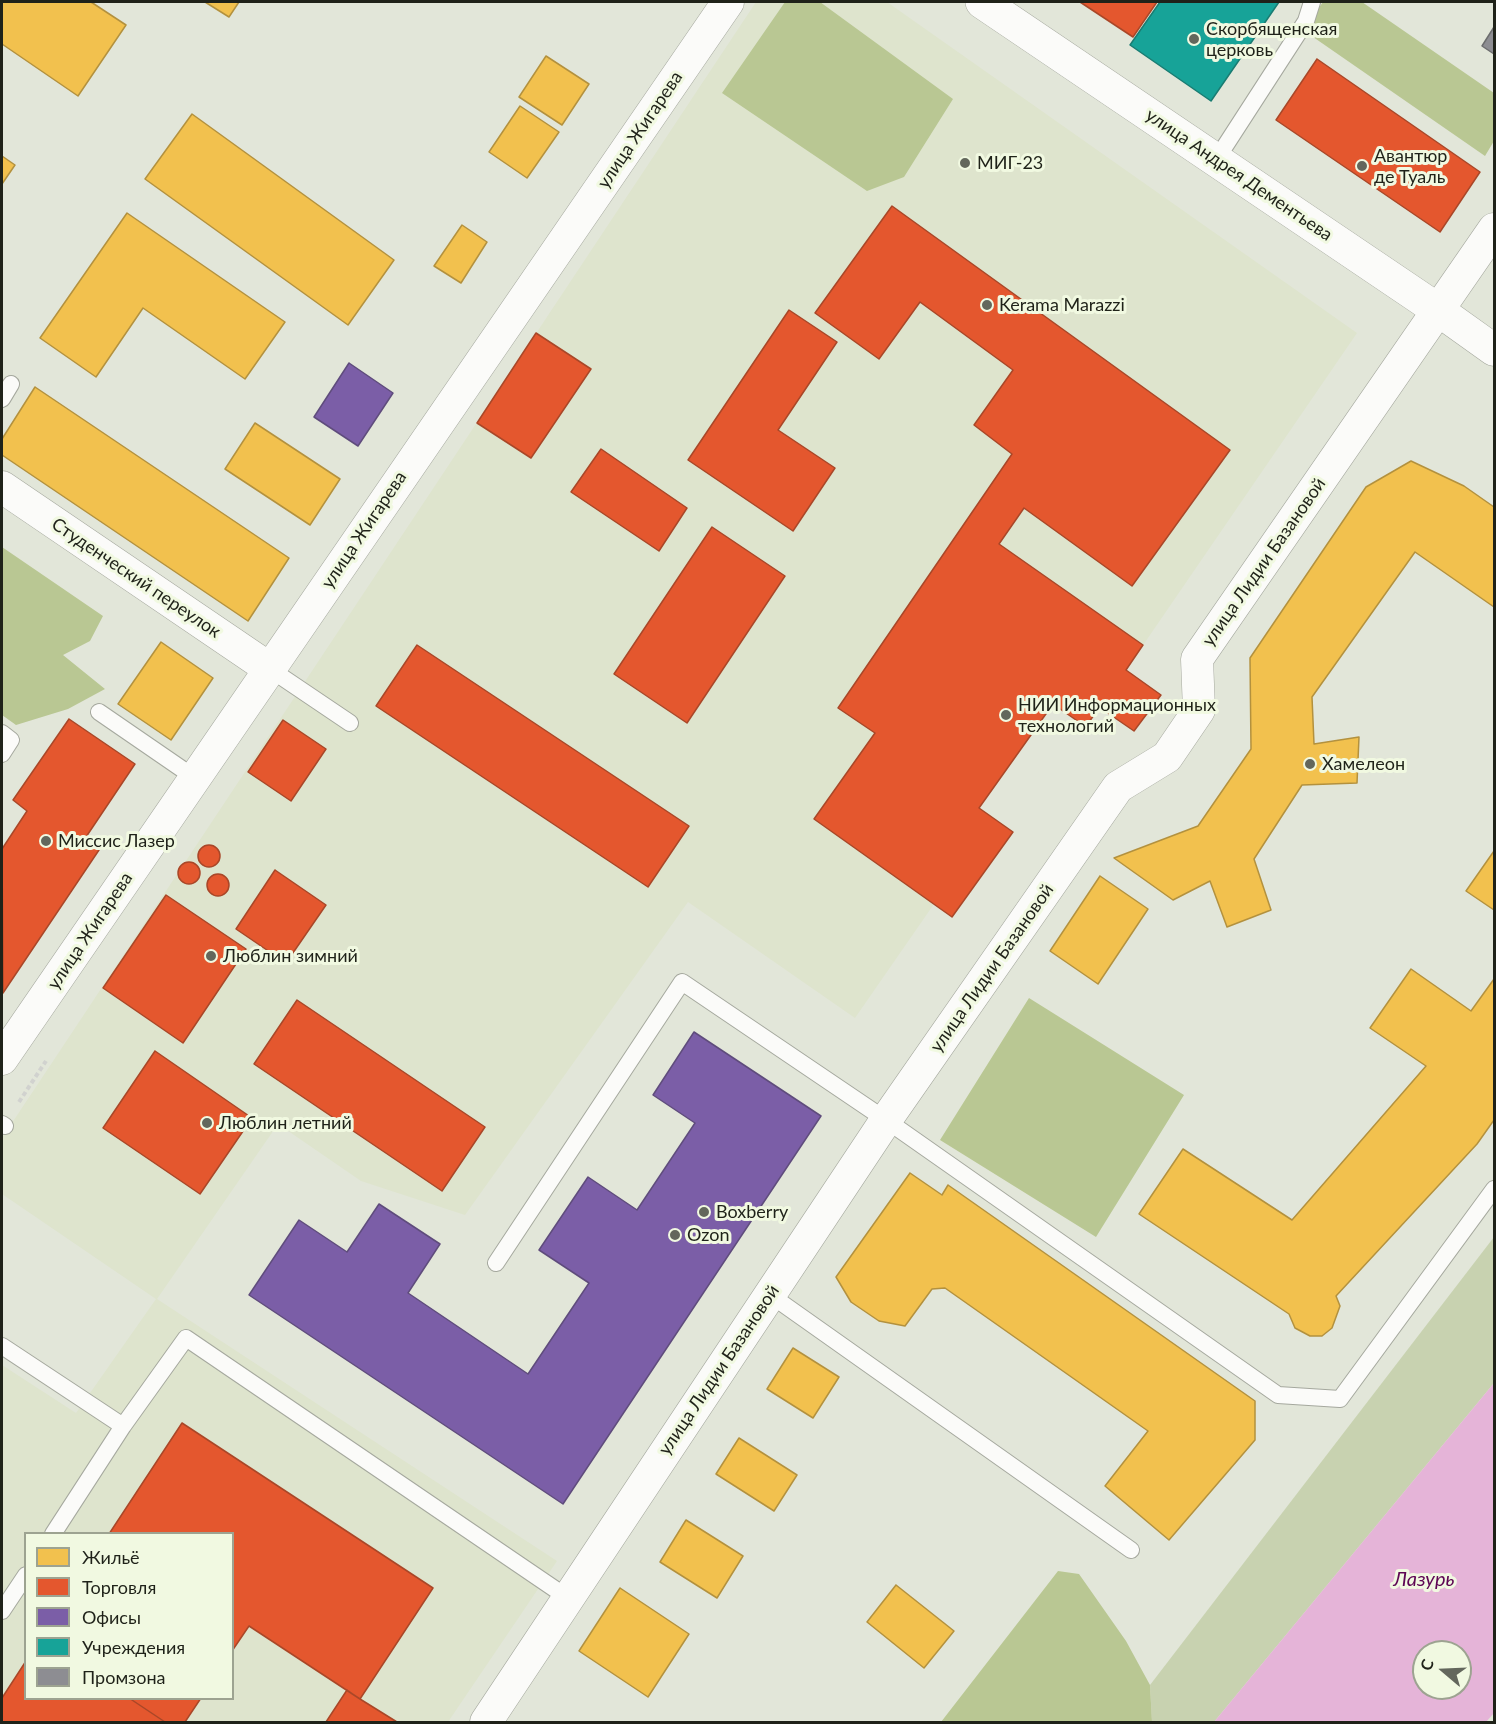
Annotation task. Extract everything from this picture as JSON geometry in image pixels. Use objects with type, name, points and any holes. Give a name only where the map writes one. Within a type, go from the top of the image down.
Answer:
[{"type":"street","name":"улица Жигарева","points":[[7,1040],[195,778],[728,2]]},
{"type":"street","name":"улица Андрея Дементьева","points":[[982,2],[1494,350]]},
{"type":"street","name":"улица Лидии Базановой","points":[[486,1722],[886,1120],[1119,787],[1167,757],[1199,710],[1197,659],[1494,229]]},
{"type":"street","name":"Студенческий переулок","points":[[2,487],[270,669]]},
{"type":"lane","points":[[1216,160],[1306,21],[1312,2]]},
{"type":"lane","points":[[2,399],[11,384]]},
{"type":"lane","points":[[270,669],[350,723]]},
{"type":"lane","points":[[99,712],[195,778]]},
{"type":"lane","points":[[2,733],[11,740],[2,754]]},
{"type":"lane","points":[[496,1263],[682,982],[886,1120],[1278,1395],[1340,1399],[1494,1189]]},
{"type":"lane","points":[[769,1294],[1131,1550]]},
{"type":"lane","points":[[54,1532],[123,1426],[186,1338],[568,1598]]},
{"type":"lane","points":[[2,1346],[123,1426]]},
{"type":"lane","points":[[2,1611],[24,1578]]},
{"type":"shaded area","points":[[756,2],[887,2],[1357,333],[1126,670],[1161,695],[1134,731],[1099,708],[1086,727],[1053,704],[979,807],[1013,832],[952,917],[934,904],[855,1018],[688,902],[465,1215],[361,1181],[278,1124],[157,1299],[557,1561],[448,1722],[2,1722],[2,1365],[76,1413],[156,1299],[2,1194],[2,1138]]},
{"type":"shaded area","points":[[1494,1237],[1494,1383],[1214,1722],[1152,1722],[1150,1685]]},
{"type":"green space","points":[[785,2],[820,2],[953,99],[904,177],[867,191],[722,93]]},
{"type":"green space","points":[[1323,2],[1362,2],[1494,93],[1494,141],[1485,156],[1303,30]]},
{"type":"green space","points":[[2,547],[103,616],[90,641],[63,655],[105,689],[68,709],[16,725],[2,715]]},
{"type":"green space","points":[[1029,998],[1184,1095],[1096,1237],[940,1140]]},
{"type":"green space","points":[[1058,1571],[1079,1574],[1126,1641],[1150,1685],[1152,1722],[941,1722]]},
{"type":"water","name":"Лазурь","points":[[1494,1383],[1494,1713],[1486,1722],[1214,1722]]},
{"type":"building: Жильё","points":[[2,2],[91,2],[126,25],[78,96],[2,44]]},
{"type":"building: Жильё","points":[[205,2],[239,2],[229,17]]},
{"type":"building: Жильё","points":[[546,56],[589,84],[562,125],[519,97]]},
{"type":"building: Жильё","points":[[520,106],[559,132],[527,178],[489,152]]},
{"type":"building: Жильё","points":[[192,114],[394,260],[348,325],[145,179]]},
{"type":"building: Жильё","points":[[2,156],[15,165],[2,184]]},
{"type":"building: Жильё","points":[[127,213],[285,322],[245,379],[143,308],[96,377],[40,338]]},
{"type":"building: Жильё","points":[[462,225],[487,242],[461,283],[434,266]]},
{"type":"building: Жильё","points":[[35,387],[289,558],[248,621],[2,455],[2,439]]},
{"type":"building: Жильё","points":[[255,423],[340,479],[310,525],[225,469]]},
{"type":"building: Жильё","points":[[1411,461],[1464,486],[1494,507],[1494,607],[1415,552],[1312,697],[1314,744],[1359,737],[1357,783],[1302,785],[1254,859],[1271,910],[1227,927],[1210,881],[1173,900],[1114,858],[1198,826],[1251,749],[1250,658],[1366,487]]},
{"type":"building: Жильё","points":[[161,642],[213,678],[171,740],[118,704]]},
{"type":"building: Жильё","points":[[1494,851],[1494,910],[1466,891]]},
{"type":"building: Жильё","points":[[1100,876],[1148,909],[1098,984],[1050,951]]},
{"type":"building: Жильё","points":[[1411,969],[1471,1011],[1494,979],[1494,1120],[1477,1144],[1336,1296],[1340,1306],[1332,1328],[1322,1336],[1310,1336],[1295,1328],[1289,1314],[1139,1214],[1183,1149],[1292,1220],[1426,1066],[1370,1028]]},
{"type":"building: Жильё","points":[[910,1173],[942,1195],[948,1185],[1255,1401],[1255,1440],[1169,1540],[1105,1486],[1148,1431],[945,1288],[932,1289],[905,1326],[879,1321],[851,1302],[836,1277]]},
{"type":"building: Жильё","points":[[793,1348],[839,1377],[813,1418],[767,1389]]},
{"type":"building: Жильё","points":[[739,1438],[797,1475],[774,1511],[716,1474]]},
{"type":"building: Жильё","points":[[686,1520],[743,1556],[717,1598],[660,1562]]},
{"type":"building: Жильё","points":[[896,1585],[954,1631],[924,1668],[867,1622]]},
{"type":"building: Жильё","points":[[620,1588],[689,1634],[648,1697],[579,1651]]},
{"type":"building: Торговля","points":[[1080,2],[1157,2],[1133,37]]},
{"type":"building: Торговля","points":[[1317,59],[1480,172],[1440,232],[1276,120]]},
{"type":"building: Торговля","points":[[892,206],[1230,450],[1132,586],[1024,508],[999,544],[1143,645],[1126,670],[1161,695],[1134,731],[1099,707],[1086,727],[1053,704],[979,808],[1013,832],[952,917],[814,819],[875,733],[838,708],[1012,454],[974,425],[1013,370],[920,302],[879,359],[815,313]]},
{"type":"building: Торговля","points":[[789,310],[837,342],[778,430],[835,468],[793,531],[688,460]]},
{"type":"building: Торговля","points":[[536,333],[591,369],[531,458],[477,423]]},
{"type":"building: Торговля","points":[[601,449],[687,508],[659,551],[571,492]]},
{"type":"building: Торговля","points":[[712,527],[785,576],[687,723],[614,674]]},
{"type":"building: Торговля","points":[[417,645],[689,826],[648,887],[376,706]]},
{"type":"building: Торговля","points":[[69,719],[135,764],[84,840],[99,850],[3,993],[2,849],[27,811],[13,800]]},
{"type":"building: Торговля","points":[[283,720],[326,749],[291,801],[248,772]]},
{"type":"building: Торговля","points":[[209,845],[217,848],[220,856],[217,864],[209,867],[201,864],[198,856],[201,848]]},
{"type":"building: Торговля","points":[[185,862],[193,862],[200,869],[200,877],[193,884],[185,884],[178,877],[178,869]]},
{"type":"building: Торговля","points":[[275,870],[326,905],[286,963],[236,929]]},
{"type":"building: Торговля","points":[[218,874],[226,877],[229,885],[226,893],[218,896],[210,893],[207,885],[210,877]]},
{"type":"building: Торговля","points":[[166,895],[246,949],[183,1043],[103,988]]},
{"type":"building: Торговля","points":[[297,1000],[485,1127],[442,1191],[254,1064]]},
{"type":"building: Торговля","points":[[155,1051],[252,1118],[200,1194],[103,1128]]},
{"type":"building: Торговля","points":[[182,1423],[433,1588],[360,1699],[249,1626],[234,1648],[234,1532],[110,1532]]},
{"type":"building: Торговля","points":[[24,1664],[24,1700],[132,1700],[165,1722],[2,1722],[2,1698]]},
{"type":"building: Торговля","points":[[347,1690],[360,1699],[397,1722],[326,1722]]},
{"type":"building: Торговля","points":[[132,1700],[200,1700],[185,1722],[165,1722]]},
{"type":"building: Офисы","points":[[349,363],[393,393],[358,446],[314,417]]},
{"type":"building: Офисы","points":[[694,1032],[821,1116],[563,1504],[249,1295],[299,1220],[347,1252],[379,1204],[440,1244],[408,1293],[528,1374],[589,1283],[539,1250],[588,1177],[637,1210],[695,1123],[653,1095]]},
{"type":"building: Учреждения","points":[[1160,2],[1279,2],[1211,101],[1130,45]]},
{"type":"building: Промзона","points":[[1494,27],[1494,54],[1482,46]]},
{"type":"place","name":"Скорбященская церковь","points":[[1194,39]]},
{"type":"place","name":"МИГ-23","points":[[965,163]]},
{"type":"place","name":"Авантюр де Туаль","points":[[1362,166]]},
{"type":"place","name":"Kerama Marazzi","points":[[987,305]]},
{"type":"place","name":"НИИ Информационных технологий","points":[[1006,715]]},
{"type":"place","name":"Хамелеон","points":[[1310,764]]},
{"type":"place","name":"Миссис Лазер","points":[[46,841]]},
{"type":"place","name":"Люблин зимний","points":[[211,956]]},
{"type":"place","name":"Люблин летний","points":[[207,1123]]},
{"type":"place","name":"Boxberry","points":[[704,1212]]},
{"type":"place","name":"Ozon","points":[[675,1235]]}]
